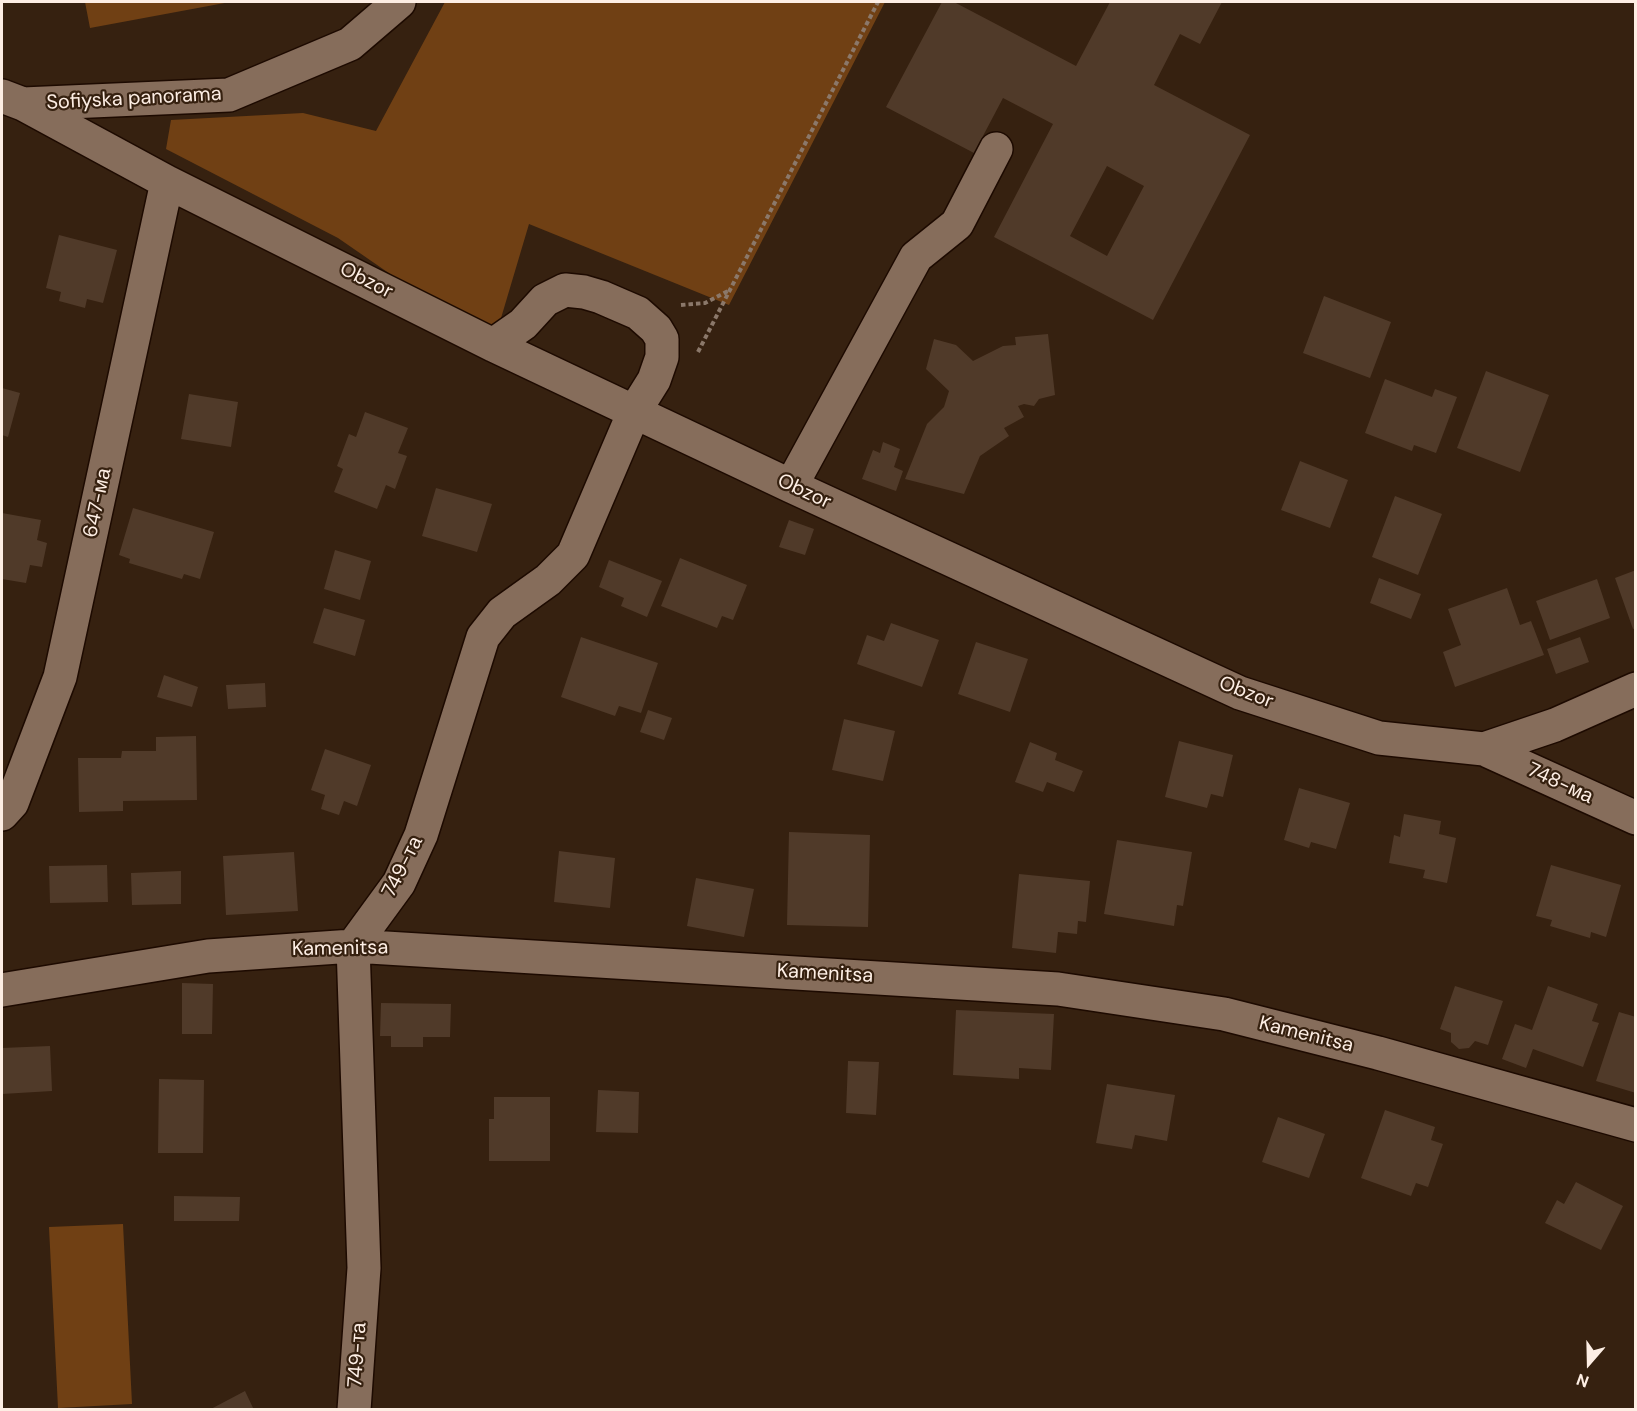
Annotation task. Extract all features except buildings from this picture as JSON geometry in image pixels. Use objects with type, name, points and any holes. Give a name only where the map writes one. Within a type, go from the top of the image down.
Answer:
[{"type":"street","name":"Sofiyska panorama","points":[[12,100],[229,95],[350,44],[399,2]]},
{"type":"street","name":"Obzor","points":[[12,100],[167,182],[493,345],[791,486],[1240,693],[1379,738],[1484,749],[1555,724],[1635,689]]},
{"type":"street","points":[[791,486],[916,257],[957,224],[996,149]]},
{"type":"street","name":"647-ма","points":[[2,814],[12,802],[60,677],[167,182]]},
{"type":"street","name":"749-та","points":[[354,1410],[364,1268],[353,946],[399,883],[421,835],[483,638],[502,613],[548,580],[573,555],[634,411],[654,380],[662,357],[662,339],[656,329],[638,314],[601,297],[565,290],[545,300],[522,324],[493,345]]},
{"type":"street","name":"748-ма","points":[[1484,749],[1635,818]]},
{"type":"street","name":"Kamenitsa","points":[[2,990],[208,956],[353,946],[1058,988],[1224,1014],[1378,1053],[1635,1125]]},
{"type":"path","points":[[693,362],[878,2]]},
{"type":"path","points":[[638,314],[686,303],[705,303],[730,290]]},
{"type":"shaded area","points":[[85,2],[230,2],[90,28]]},
{"type":"shaded area","points":[[445,2],[885,2],[729,305],[529,224],[493,345],[338,238],[166,149],[171,120],[303,113],[376,131]]},
{"type":"shaded area","points":[[123,1224],[132,1404],[58,1408],[49,1227]]}]
